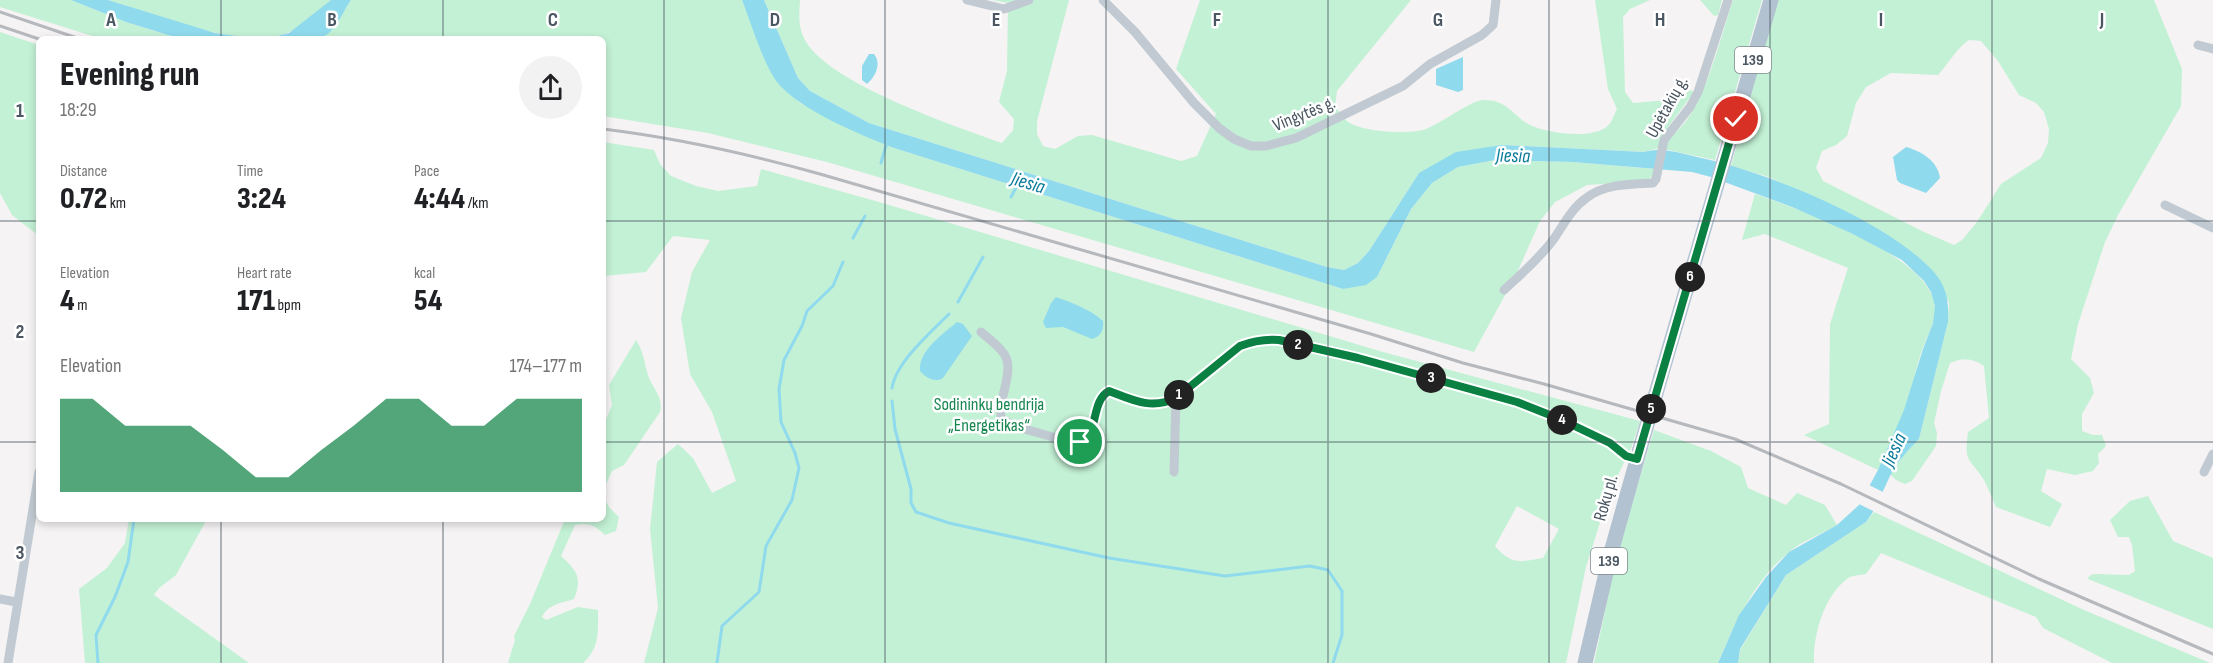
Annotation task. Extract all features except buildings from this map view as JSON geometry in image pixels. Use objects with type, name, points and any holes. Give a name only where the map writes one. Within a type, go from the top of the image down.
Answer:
[{"type":"main road","name":"139","points":[[1638,454],[1771,0]]},
{"type":"main road","name":"Rokų pl.","points":[[1585,663],[1610,556],[1638,454]]},
{"type":"street","points":[[967,0],[1005,9],[1029,0]]},
{"type":"street","name":"Vingytės g.","points":[[1102,0],[1135,32],[1194,103],[1219,128],[1234,139],[1251,146],[1266,146],[1304,135],[1403,86],[1430,64],[1482,35],[1493,25],[1496,0]]},
{"type":"street","name":"Upėtakių g.","points":[[1504,290],[1541,254],[1585,198],[1603,189],[1653,183],[1658,173],[1661,152],[1668,134],[1690,107],[1698,92],[1728,0]]},
{"type":"street","points":[[2198,45],[2213,49]]},
{"type":"street","points":[[2164,205],[2213,228]]},
{"type":"street","points":[[981,332],[1002,349],[1007,357],[1008,372],[1002,419],[1014,426],[1074,443],[1080,442],[1090,433],[1100,399],[1109,391],[1147,404],[1168,402],[1240,346],[1258,340],[1279,340],[1368,361],[1517,402],[1610,443],[1626,456],[1638,454]]},
{"type":"street","points":[[1174,472],[1176,398]]},
{"type":"street","points":[[2204,472],[2213,454]]},
{"type":"street","points":[[8,663],[36,489]]},
{"type":"street","points":[[0,599],[16,602]]},
{"type":"green space","points":[[0,0],[71,0],[126,22],[171,36],[92,36],[0,7]]},
{"type":"green space","points":[[108,0],[331,0],[305,23],[287,33],[273,36],[223,34]]},
{"type":"green space","points":[[351,0],[742,0],[768,66],[800,103],[894,148],[1343,289],[1377,277],[1411,209],[1432,183],[1458,167],[1495,160],[1573,162],[1654,169],[1654,175],[1646,181],[1587,185],[1555,202],[1540,221],[1516,275],[1474,352],[827,162],[708,133],[606,116],[606,36],[320,36],[331,30]]},
{"type":"green space","points":[[764,0],[800,0],[800,26],[805,40],[818,56],[839,72],[895,102],[1002,143],[1013,130],[1014,119],[999,102],[1007,71],[1008,3],[993,0],[1069,0],[1037,121],[1037,134],[1043,146],[1055,149],[1078,136],[1092,135],[1181,161],[1197,156],[1216,114],[1176,69],[1200,0],[1411,0],[1337,91],[1335,107],[1347,121],[1353,125],[1373,130],[1419,131],[1477,101],[1491,100],[1504,105],[1537,128],[1578,134],[1607,127],[1617,109],[1608,89],[1595,0],[1650,0],[1630,9],[1623,17],[1625,92],[1633,103],[1678,99],[1690,90],[1694,92],[1668,127],[1676,132],[1695,107],[1703,89],[1733,0],[1762,0],[1715,160],[1659,148],[1644,152],[1502,145],[1419,173],[1369,251],[1358,263],[1344,270],[1327,267],[869,123],[810,91],[798,78]]},
{"type":"green space","points":[[1700,0],[1722,0],[1718,15],[1714,16]]},
{"type":"green space","points":[[1777,0],[2154,0],[2182,69],[2181,106],[2118,215],[2105,242],[2078,324],[2071,359],[2090,378],[2094,393],[2082,414],[2082,431],[2102,435],[2106,446],[2098,454],[2099,463],[2093,471],[2075,475],[2047,469],[2041,491],[2062,504],[2050,527],[1996,507],[1984,480],[1967,455],[1968,432],[1989,418],[1984,366],[1976,361],[1964,359],[1950,363],[1934,423],[1937,433],[1936,446],[1912,481],[1905,484],[1890,474],[1919,439],[1948,322],[1949,302],[1878,230],[1838,208],[1766,176],[1731,166]],"holes":[[[1969,40],[1981,41],[1998,61],[2019,95],[2036,103],[2044,112],[2049,129],[2048,143],[2041,158],[2001,184],[1977,222],[1962,240],[1954,245],[1823,181],[1816,168],[1822,151],[1836,145],[1847,136],[1856,103],[1866,87],[1891,73],[1938,75]]]},
{"type":"green space","points":[[0,32],[36,44],[36,234],[12,215],[0,193]]},
{"type":"green space","name":"Sodininkų bendrija „Energetikas“","points":[[606,142],[654,150],[660,164],[671,176],[696,186],[718,191],[757,186],[761,169],[1383,352],[1640,421],[1632,446],[1609,494],[1586,567],[1566,663],[644,663],[658,608],[650,529],[657,462],[678,444],[693,458],[712,493],[736,481],[712,412],[690,374],[681,318],[692,272],[710,240],[673,236],[646,272],[606,276]],"holes":[[[1517,506],[1559,529],[1543,558],[1516,561],[1495,546]]]},
{"type":"green space","points":[[1755,194],[1830,223],[1888,252],[1911,270],[1928,288],[1935,307],[1933,324],[1922,350],[1904,412],[1878,470],[1804,435],[1829,424],[1830,324],[1848,268],[1765,234],[1742,240]]},
{"type":"green space","points":[[636,340],[661,406],[660,412],[624,465],[612,471],[606,484],[606,420],[612,405],[609,385]]},
{"type":"green space","points":[[1654,430],[1711,451],[1741,467],[1748,488],[1786,505],[1797,493],[1825,505],[1837,525],[1793,549],[1765,576],[1739,618],[1718,663],[1594,663],[1617,554]]},
{"type":"green space","points":[[2148,496],[2173,541],[2213,558],[2213,629],[2088,579],[2094,574],[2129,575],[2135,571],[2129,537],[2118,537],[2110,520],[2130,501]]},
{"type":"green space","points":[[606,502],[619,517],[616,531],[605,535],[591,525],[575,525],[561,556],[574,570],[578,579],[577,591],[574,599],[548,609],[542,617],[546,620],[578,607],[598,610],[597,639],[593,651],[583,663],[508,663],[515,640],[514,636],[530,604],[564,522],[606,522]]},
{"type":"green space","points":[[1874,512],[2084,610],[2210,663],[2112,663],[2043,628],[2036,617],[1881,553],[1866,574],[1848,578],[1832,595],[1818,628],[1814,663],[1738,663],[1740,650],[1786,575],[1866,522]]},
{"type":"green space","points":[[128,522],[205,522],[176,575],[159,588],[154,595],[249,663],[85,663],[79,589],[107,568],[125,543]]},
{"type":"water","points":[[71,0],[108,0],[215,33],[236,36],[171,36],[126,22]]},
{"type":"water","points":[[331,0],[351,0],[336,25],[325,36],[278,36],[289,33]]},
{"type":"water","name":"Jiesia","points":[[742,0],[764,0],[798,78],[810,91],[869,123],[1327,267],[1344,270],[1358,263],[1369,251],[1419,173],[1456,152],[1502,145],[1644,152],[1665,150],[1725,164],[1789,186],[1856,216],[1886,234],[1912,252],[1933,271],[1941,282],[1947,301],[1948,322],[1919,439],[1896,466],[1866,522],[1786,575],[1740,649],[1738,663],[1718,663],[1739,615],[1766,577],[1789,552],[1837,525],[1859,505],[1878,470],[1904,410],[1933,323],[1935,306],[1931,292],[1924,281],[1902,260],[1851,233],[1792,207],[1692,172],[1573,162],[1495,160],[1458,167],[1432,183],[1411,209],[1377,277],[1366,285],[1343,289],[894,148],[848,129],[815,112],[777,82],[762,54]]},
{"type":"water","points":[[869,54],[874,54],[877,66],[873,78],[867,84],[862,80],[862,66]]},
{"type":"water","points":[[1463,57],[1463,90],[1458,92],[1436,85],[1436,69]]},
{"type":"water","points":[[1906,147],[1928,158],[1939,172],[1940,178],[1926,193],[1897,180],[1893,157]]},
{"type":"water","points":[[1056,297],[1087,310],[1103,321],[1100,334],[1092,339],[1063,327],[1046,328],[1043,322]]},
{"type":"water","points":[[957,322],[963,324],[972,336],[943,378],[934,380],[928,378],[920,371],[923,357],[927,350]]},
{"type":"pier","points":[[1867,484],[1885,493],[1877,513],[1857,503]]},
{"type":"waterway","points":[[881,163],[887,142]]},
{"type":"waterway","name":"Jiesia","points":[[1011,197],[1019,182]]},
{"type":"waterway","points":[[853,238],[865,216]]},
{"type":"waterway","points":[[958,302],[983,257]]},
{"type":"waterway","points":[[717,663],[722,626],[759,592],[766,546],[792,500],[799,468],[781,422],[779,389],[784,360],[802,326],[807,311],[833,286],[843,262]]},
{"type":"waterway","points":[[892,388],[907,358],[949,314]]},
{"type":"waterway","points":[[892,401],[895,429],[911,489],[911,503],[916,512],[949,523],[1109,558],[1225,576],[1310,566],[1328,570],[1342,591],[1342,635],[1333,663]]},
{"type":"waterway","points":[[98,663],[96,635],[115,597],[128,562],[134,522]]},
{"type":"railway","points":[[0,12],[71,36]]},
{"type":"railway","points":[[0,26],[36,38]]},
{"type":"railway","points":[[606,129],[740,153],[793,167],[1371,334],[1463,363],[1735,439],[1841,484],[2039,579],[2213,654]]},
{"type":"route","points":[[1080,442],[1090,433],[1103,394],[1109,391],[1147,404],[1168,402],[1240,346],[1267,339],[1358,358],[1517,402],[1560,419],[1610,443],[1626,456],[1637,459],[1736,119]]}]
